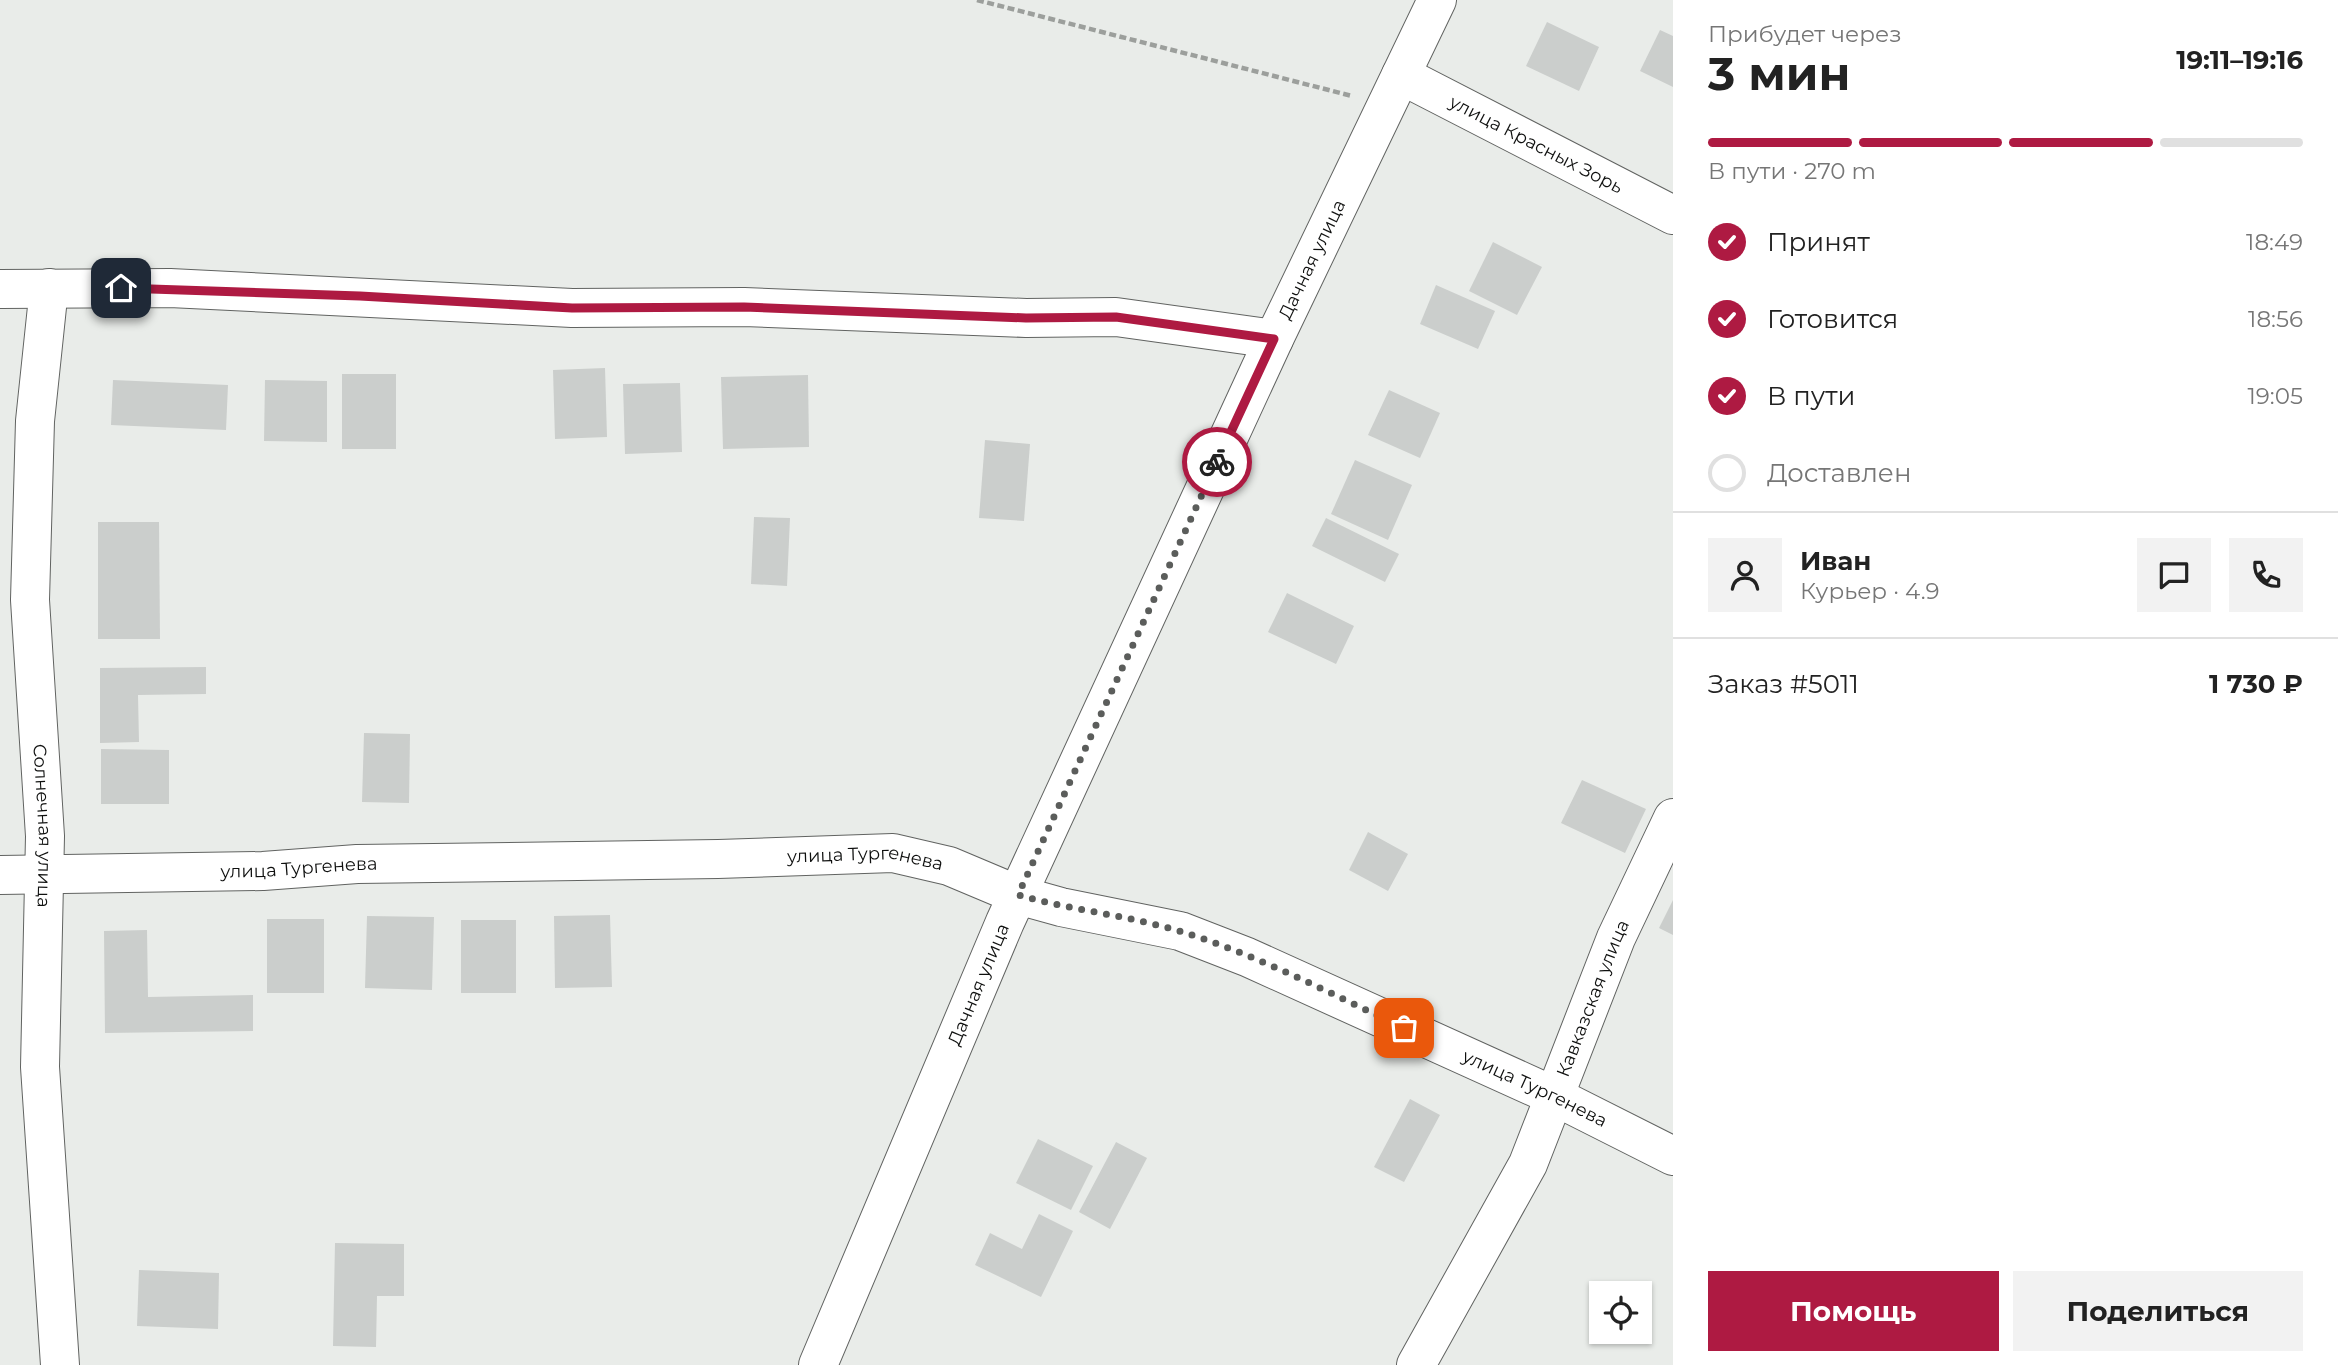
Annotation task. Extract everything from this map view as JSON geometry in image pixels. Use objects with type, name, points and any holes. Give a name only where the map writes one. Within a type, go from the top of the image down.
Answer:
[{"type":"street","name":"Дачная улица","points":[[818,1365],[1018,895],[1274,339],[1437,0]]},
{"type":"street","name":"улица Красных Зорь","points":[[1401,75],[1673,215]]},
{"type":"street","name":"Солнечная улица","points":[[49,288],[36,421],[30,600],[44,822],[40,1066],[60,1365]]},
{"type":"street","points":[[0,289],[170,288],[572,308],[744,307],[1026,318],[1116,317],[1274,339]]},
{"type":"street","name":"Кавказская улица","points":[[1416,1365],[1528,1164],[1616,938],[1673,818]]},
{"type":"street","name":"улица Тургенева","points":[[0,875],[263,870],[356,864],[718,859],[894,853],[949,866],[1018,895],[1061,907],[1180,931],[1306,983],[1554,1096],[1673,1156]]},
{"type":"path","points":[[977,0],[1353,96],[1401,75]]},
{"type":"building","points":[[1547,22],[1599,47],[1579,91],[1526,66]]},
{"type":"building","points":[[1660,30],[1673,36],[1673,87],[1640,71]]},
{"type":"building","points":[[1493,242],[1542,267],[1517,315],[1469,291]]},
{"type":"building","points":[[1436,285],[1495,311],[1478,349],[1420,324]]},
{"type":"building","points":[[605,368],[607,437],[555,439],[553,370]]},
{"type":"building","points":[[342,374],[396,374],[396,449],[342,449]]},
{"type":"building","points":[[808,375],[809,447],[723,449],[721,377]]},
{"type":"building","points":[[113,380],[228,385],[226,430],[111,425]]},
{"type":"building","points":[[265,380],[327,381],[327,442],[264,441]]},
{"type":"building","points":[[680,383],[682,452],[625,454],[623,384]]},
{"type":"building","points":[[1389,390],[1440,413],[1420,458],[1368,435]]},
{"type":"building","points":[[985,440],[1030,444],[1024,521],[979,518]]},
{"type":"building","points":[[1355,460],[1412,485],[1388,540],[1331,514]]},
{"type":"building","points":[[754,517],[790,518],[787,586],[751,584]]},
{"type":"building","points":[[1326,518],[1399,554],[1385,582],[1312,546]]},
{"type":"building","points":[[98,522],[159,522],[160,639],[98,639]]},
{"type":"building","points":[[1287,593],[1354,626],[1336,664],[1268,632]]},
{"type":"building","points":[[206,667],[206,694],[138,695],[139,742],[100,743],[100,668]]},
{"type":"building","points":[[364,733],[410,734],[409,803],[362,802]]},
{"type":"building","points":[[101,749],[169,750],[169,804],[101,804]]},
{"type":"building","points":[[1582,780],[1646,809],[1625,853],[1561,823]]},
{"type":"building","points":[[1368,832],[1408,854],[1388,891],[1349,870]]},
{"type":"building","points":[[1673,900],[1673,935],[1659,928]]},
{"type":"building","points":[[610,915],[612,987],[555,988],[554,916]]},
{"type":"building","points":[[367,916],[434,917],[432,990],[365,988]]},
{"type":"building","points":[[267,919],[324,919],[324,993],[267,993]]},
{"type":"building","points":[[461,920],[516,920],[516,993],[461,993]]},
{"type":"building","points":[[147,930],[148,997],[253,995],[253,1031],[105,1033],[104,931]]},
{"type":"building","points":[[1410,1099],[1440,1115],[1404,1182],[1374,1167]]},
{"type":"building","points":[[1038,1139],[1093,1166],[1071,1210],[1016,1183]]},
{"type":"building","points":[[1116,1142],[1147,1158],[1110,1229],[1079,1212]]},
{"type":"building","points":[[1039,1214],[1073,1231],[1041,1297],[975,1265],[990,1233],[1022,1249]]},
{"type":"building","points":[[335,1243],[404,1244],[404,1296],[377,1296],[376,1347],[333,1346]]},
{"type":"building","points":[[139,1270],[219,1273],[218,1329],[137,1326]]},
{"type":"way so far","points":[[1217,462],[1018,895],[1061,907],[1180,931],[1247,957],[1404,1028]]},
{"type":"route","points":[[121,288],[360,296],[572,308],[744,307],[1026,318],[1116,317],[1274,339],[1217,462]]}]
